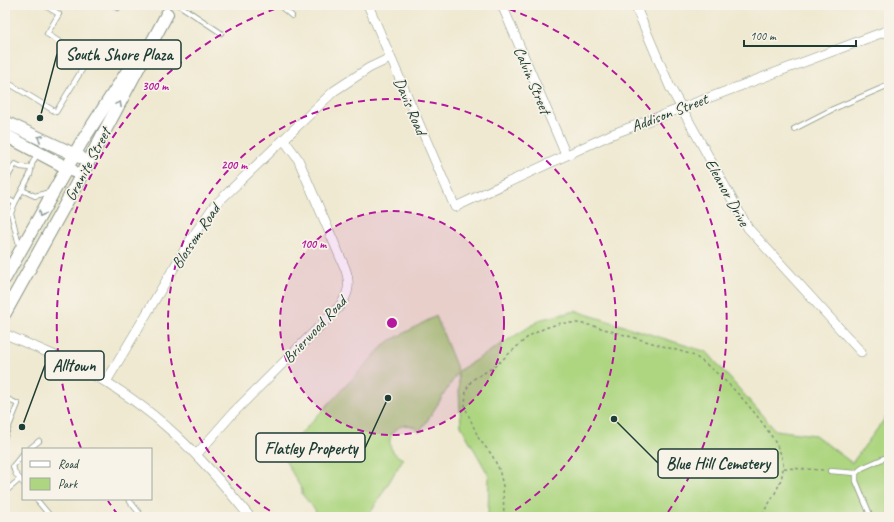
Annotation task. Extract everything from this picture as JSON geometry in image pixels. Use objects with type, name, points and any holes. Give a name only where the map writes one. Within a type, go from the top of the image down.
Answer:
[{"type":"main road","name":"Granite Street","points":[[5,278],[74,154],[128,68],[170,9]]},
{"type":"main road","name":"Granite Street","points":[[5,313],[82,176],[170,9]]},
{"type":"main road","points":[[5,122],[89,162]]},
{"type":"main road","points":[[5,135],[82,176]]},
{"type":"main road","points":[[5,141],[19,143]]},
{"type":"street","name":"Davis Road","points":[[368,5],[455,207]]},
{"type":"street","name":"Calvin Street","points":[[502,5],[566,155]]},
{"type":"street","name":"Eleanor Drive","points":[[635,5],[666,79],[752,233],[861,352]]},
{"type":"street","name":"Addison Street","points":[[455,207],[610,135],[889,30]]},
{"type":"street","name":"Blossom Road","points":[[106,382],[201,223],[219,201],[334,91],[369,68],[390,58]]},
{"type":"street","name":"Brierwood Road","points":[[197,454],[233,413],[338,308],[348,292],[348,278],[345,268],[298,159],[284,140]]},
{"type":"street","points":[[5,334],[79,367],[106,382],[154,416],[197,454],[250,517]]},
{"type":"lane","points":[[5,81],[56,112],[88,60],[47,34],[59,14],[44,5]]},
{"type":"lane","points":[[113,5],[118,8],[120,5]]},
{"type":"lane","points":[[179,5],[222,33]]},
{"type":"lane","points":[[279,5],[292,16]]},
{"type":"lane","points":[[794,129],[833,109],[889,86]]},
{"type":"lane","points":[[19,252],[19,238],[11,213],[30,175],[31,168],[38,152]]},
{"type":"lane","points":[[5,182],[15,164],[21,167],[31,168]]},
{"type":"lane","points":[[22,190],[38,196],[54,191]]},
{"type":"lane","points":[[5,198],[15,203]]},
{"type":"lane","points":[[5,398],[18,404],[5,436]]},
{"type":"lane","points":[[30,448],[39,441]]},
{"type":"lane","points":[[5,492],[22,481],[14,471],[13,466],[22,455]]},
{"type":"lane","points":[[830,470],[856,473],[889,456]]},
{"type":"lane","points":[[856,473],[856,481],[871,517]]},
{"type":"lane","points":[[37,500],[51,517]]},
{"type":"lane","points":[[129,500],[140,514],[137,517]]},
{"type":"path","points":[[504,517],[503,492],[499,469],[492,455],[479,439],[468,416],[464,403],[466,390],[472,380],[494,367],[529,336],[545,328],[561,323],[577,323],[594,326],[690,354],[701,359],[720,376],[774,439],[781,454],[783,468],[777,488],[760,517]]},
{"type":"path","points":[[783,468],[830,470]]},
{"type":"green space","points":[[576,311],[707,352],[775,430],[815,435],[852,463],[889,413],[889,517],[488,517],[489,476],[461,426],[458,372],[420,432],[413,427],[405,425],[393,432],[390,439],[390,446],[394,453],[403,459],[368,517],[310,517],[316,511],[302,494],[302,490],[280,451],[286,448],[306,428],[386,343],[436,316],[458,371],[542,319]]},
{"type":"place","name":"South Shore Plaza","points":[[40,118]]},
{"type":"place","name":"Flatley Property","points":[[388,398]]},
{"type":"place","name":"Blue Hill Cemetery","points":[[614,419]]},
{"type":"place","name":"Alltown","points":[[22,427]]}]
